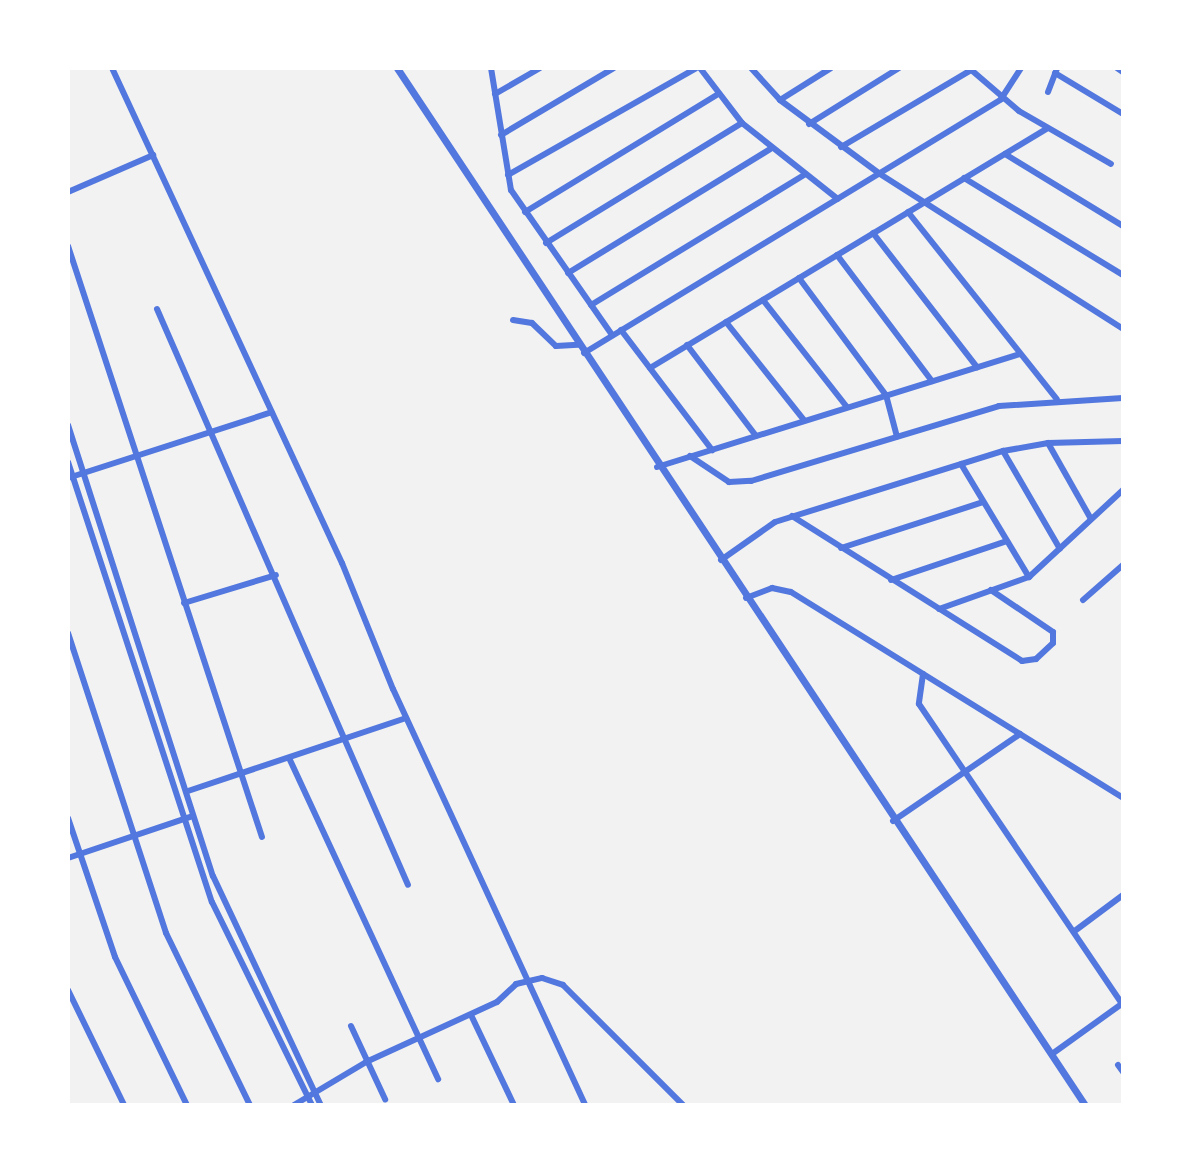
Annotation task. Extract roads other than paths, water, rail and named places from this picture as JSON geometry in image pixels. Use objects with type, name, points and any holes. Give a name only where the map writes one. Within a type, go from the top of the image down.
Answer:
[{"type":"street","points":[[112,68],[361,603],[406,718],[585,1105]]},
{"type":"street","points":[[397,68],[657,467],[1085,1105]]},
{"type":"street","points":[[491,68],[508,175],[525,212],[612,335]]},
{"type":"street","points":[[495,94],[540,68]]},
{"type":"street","points":[[501,135],[614,68]]},
{"type":"street","points":[[508,175],[698,68],[742,123],[770,149],[838,199]]},
{"type":"street","points":[[765,68],[753,71],[780,100],[809,124],[922,204],[1123,329]]},
{"type":"street","points":[[780,100],[831,68]]},
{"type":"street","points":[[809,124],[899,68]]},
{"type":"street","points":[[584,353],[1001,99],[1021,68]]},
{"type":"street","points":[[1117,68],[1123,72]]},
{"type":"street","points":[[841,147],[970,69],[1001,99],[1046,129],[1111,164]]},
{"type":"street","points":[[1048,92],[1056,70],[1123,114]]},
{"type":"street","points":[[525,212],[717,95]]},
{"type":"street","points":[[546,243],[742,123]]},
{"type":"street","points":[[650,368],[1046,129]]},
{"type":"street","points":[[568,273],[770,149]]},
{"type":"street","points":[[1005,154],[1123,226]]},
{"type":"street","points":[[68,192],[153,155]]},
{"type":"street","points":[[591,305],[804,175]]},
{"type":"street","points":[[964,178],[1123,275]]},
{"type":"street","points":[[908,212],[1057,399]]},
{"type":"street","points":[[873,233],[977,367]]},
{"type":"street","points":[[68,246],[262,837]]},
{"type":"street","points":[[837,255],[932,381]]},
{"type":"street","points":[[799,278],[886,395],[897,437]]},
{"type":"street","points":[[763,300],[847,407]]},
{"type":"street","points":[[157,309],[276,575],[408,885]]},
{"type":"street","points":[[513,320],[532,323],[556,346],[578,345]]},
{"type":"street","points":[[726,322],[804,420]]},
{"type":"street","points":[[621,330],[712,450]]},
{"type":"street","points":[[687,345],[756,436]]},
{"type":"street","points":[[657,467],[1019,354]]},
{"type":"street","points":[[690,456],[737,483],[999,406],[1057,399],[1123,398]]},
{"type":"street","points":[[70,477],[272,412]]},
{"type":"street","points":[[68,425],[213,876],[311,1093],[312,1105]]},
{"type":"street","points":[[721,560],[762,529],[792,516],[1003,451],[1048,443],[1123,441]]},
{"type":"street","points":[[1048,443],[1091,519]]},
{"type":"street","points":[[1003,451],[1060,549]]},
{"type":"street","points":[[68,462],[70,477],[205,880],[254,987],[311,1093],[321,1105]]},
{"type":"street","points":[[961,464],[1029,577]]},
{"type":"street","points":[[939,609],[1029,577],[1123,490]]},
{"type":"street","points":[[841,548],[983,502]]},
{"type":"street","points":[[792,516],[1027,663],[1050,647],[1053,634],[991,590]]},
{"type":"street","points":[[891,580],[1007,541]]},
{"type":"street","points":[[1083,600],[1123,565]]},
{"type":"street","points":[[184,603],[276,575]]},
{"type":"street","points":[[746,598],[772,588],[791,592],[1123,798]]},
{"type":"street","points":[[68,633],[166,933],[250,1105]]},
{"type":"street","points":[[923,674],[919,704],[1123,1003],[1052,1054]]},
{"type":"street","points":[[188,791],[346,742],[406,718]]},
{"type":"street","points":[[893,821],[1020,734]]},
{"type":"street","points":[[290,760],[317,826],[438,1079]]},
{"type":"street","points":[[68,858],[194,816]]},
{"type":"street","points":[[68,818],[115,957],[187,1105]]},
{"type":"street","points":[[205,880],[213,876]]},
{"type":"street","points":[[1076,930],[1123,895]]},
{"type":"street","points":[[220,918],[229,913]]},
{"type":"street","points":[[294,1105],[366,1062],[471,1015],[527,981],[542,978],[563,985],[683,1105]]},
{"type":"street","points":[[254,987],[262,983]]},
{"type":"street","points":[[68,990],[124,1105]]},
{"type":"street","points":[[471,1015],[514,1105]]},
{"type":"street","points":[[351,1026],[385,1099]]}]
